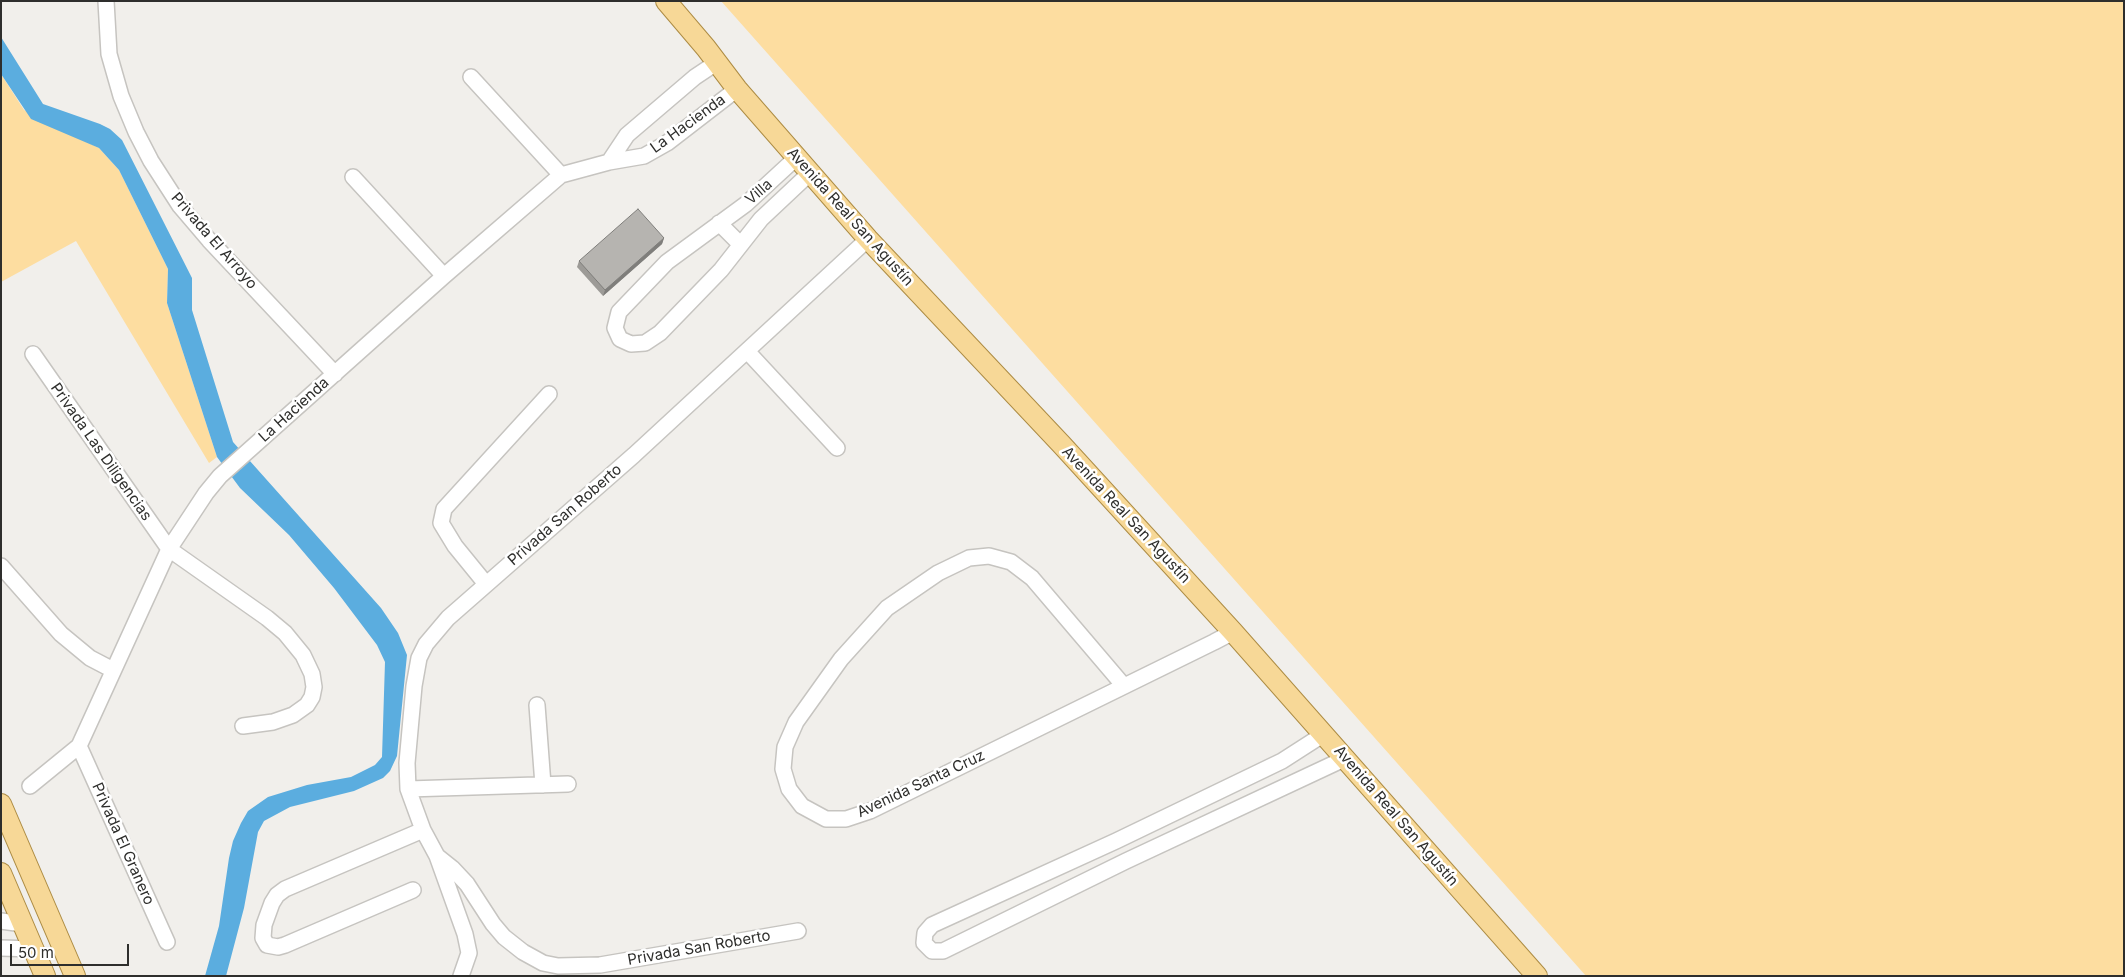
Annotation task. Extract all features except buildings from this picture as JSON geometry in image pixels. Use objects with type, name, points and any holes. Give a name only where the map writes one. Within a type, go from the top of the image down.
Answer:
[{"type":"main road","name":"Avenida Real San Agustín","points":[[656,1],[703,52],[714,60]]},
{"type":"main road","name":"Avenida Real San Agustín","points":[[666,1],[706,48],[737,89],[868,239],[1062,445],[1233,632],[1537,976]]},
{"type":"main road","points":[[1,804],[75,976]]},
{"type":"main road","points":[[1,873],[45,976]]},
{"type":"street","name":"Privada El Arroyo","points":[[106,1],[109,54],[116,79],[136,132],[152,161],[180,206],[209,240],[335,374]]},
{"type":"street","name":"La Hacienda","points":[[609,162],[627,135],[714,60]]},
{"type":"street","points":[[471,77],[561,175]]},
{"type":"street","name":"La Hacienda","points":[[79,746],[168,549],[220,476],[444,276],[561,175],[609,162],[644,156],[667,143],[737,89]]},
{"type":"street","name":"Villa","points":[[796,158],[768,185],[667,262],[619,312],[615,328],[620,339],[631,344],[645,342],[660,333],[721,270],[740,244],[781,199],[810,174]]},
{"type":"street","points":[[353,178],[444,276]]},
{"type":"street","points":[[768,185],[781,199]]},
{"type":"street","points":[[719,223],[740,244]]},
{"type":"street","name":"Privada San Roberto","points":[[461,976],[467,963],[468,944],[436,856],[423,830],[408,789],[408,743],[419,658],[434,632],[634,454],[868,239]]},
{"type":"street","points":[[747,351],[837,448]]},
{"type":"street","name":"Privada Las Diligencias","points":[[33,354],[168,549]]},
{"type":"street","points":[[486,584],[455,546],[441,523],[444,510],[549,394]]},
{"type":"street","points":[[168,549],[267,618],[294,642],[308,664],[314,687],[312,697],[307,705],[300,711],[273,722],[243,726]]},
{"type":"street","name":"Avenida Santa Cruz","points":[[1124,686],[1032,578],[1012,562],[989,556],[969,558],[938,572],[888,608],[841,659],[796,722],[785,747],[783,769],[789,790],[802,806],[826,819],[846,819],[870,811],[1124,686],[1233,632]]},
{"type":"street","points":[[1,566],[61,634],[90,658],[113,670]]},
{"type":"street","points":[[537,705],[543,785]]},
{"type":"street","points":[[1324,734],[1282,761],[1116,841],[932,926],[925,933],[924,943],[932,951],[942,952],[1126,861],[1346,758]]},
{"type":"street","points":[[30,786],[79,746]]},
{"type":"street","name":"Privada El Granero","points":[[79,746],[167,942]]},
{"type":"street","points":[[408,789],[568,784]]},
{"type":"street","points":[[413,890],[285,945],[267,945],[263,938],[264,925],[272,903],[277,895],[285,889],[423,830]]},
{"type":"street","points":[[1116,841],[1126,861]]},
{"type":"street","name":"Privada San Roberto","points":[[436,856],[452,868],[467,884],[493,924],[504,937],[523,952],[543,963],[558,966],[600,965],[798,931]]},
{"type":"street","points":[[1,921],[23,924]]},
{"type":"street","points":[[1,948],[34,949]]},
{"type":"shaded area","points":[[721,1],[2124,1],[2124,976],[1586,976]]},
{"type":"shaded area","points":[[1,74],[24,110],[99,148],[119,170],[168,269],[167,303],[217,457],[209,463],[76,241],[1,282]]},
{"type":"water","points":[[1,37],[43,104],[100,124],[110,129],[122,140],[192,278],[192,310],[233,442],[381,608],[398,633],[407,655],[397,756],[390,771],[383,778],[354,791],[290,807],[264,821],[258,832],[244,908],[226,976],[205,976],[219,926],[233,841],[241,823],[248,811],[268,797],[307,785],[351,777],[375,765],[382,757],[385,662],[377,645],[334,588],[289,535],[240,488],[217,457],[167,303],[168,269],[119,170],[99,148],[31,119],[1,74]]}]
